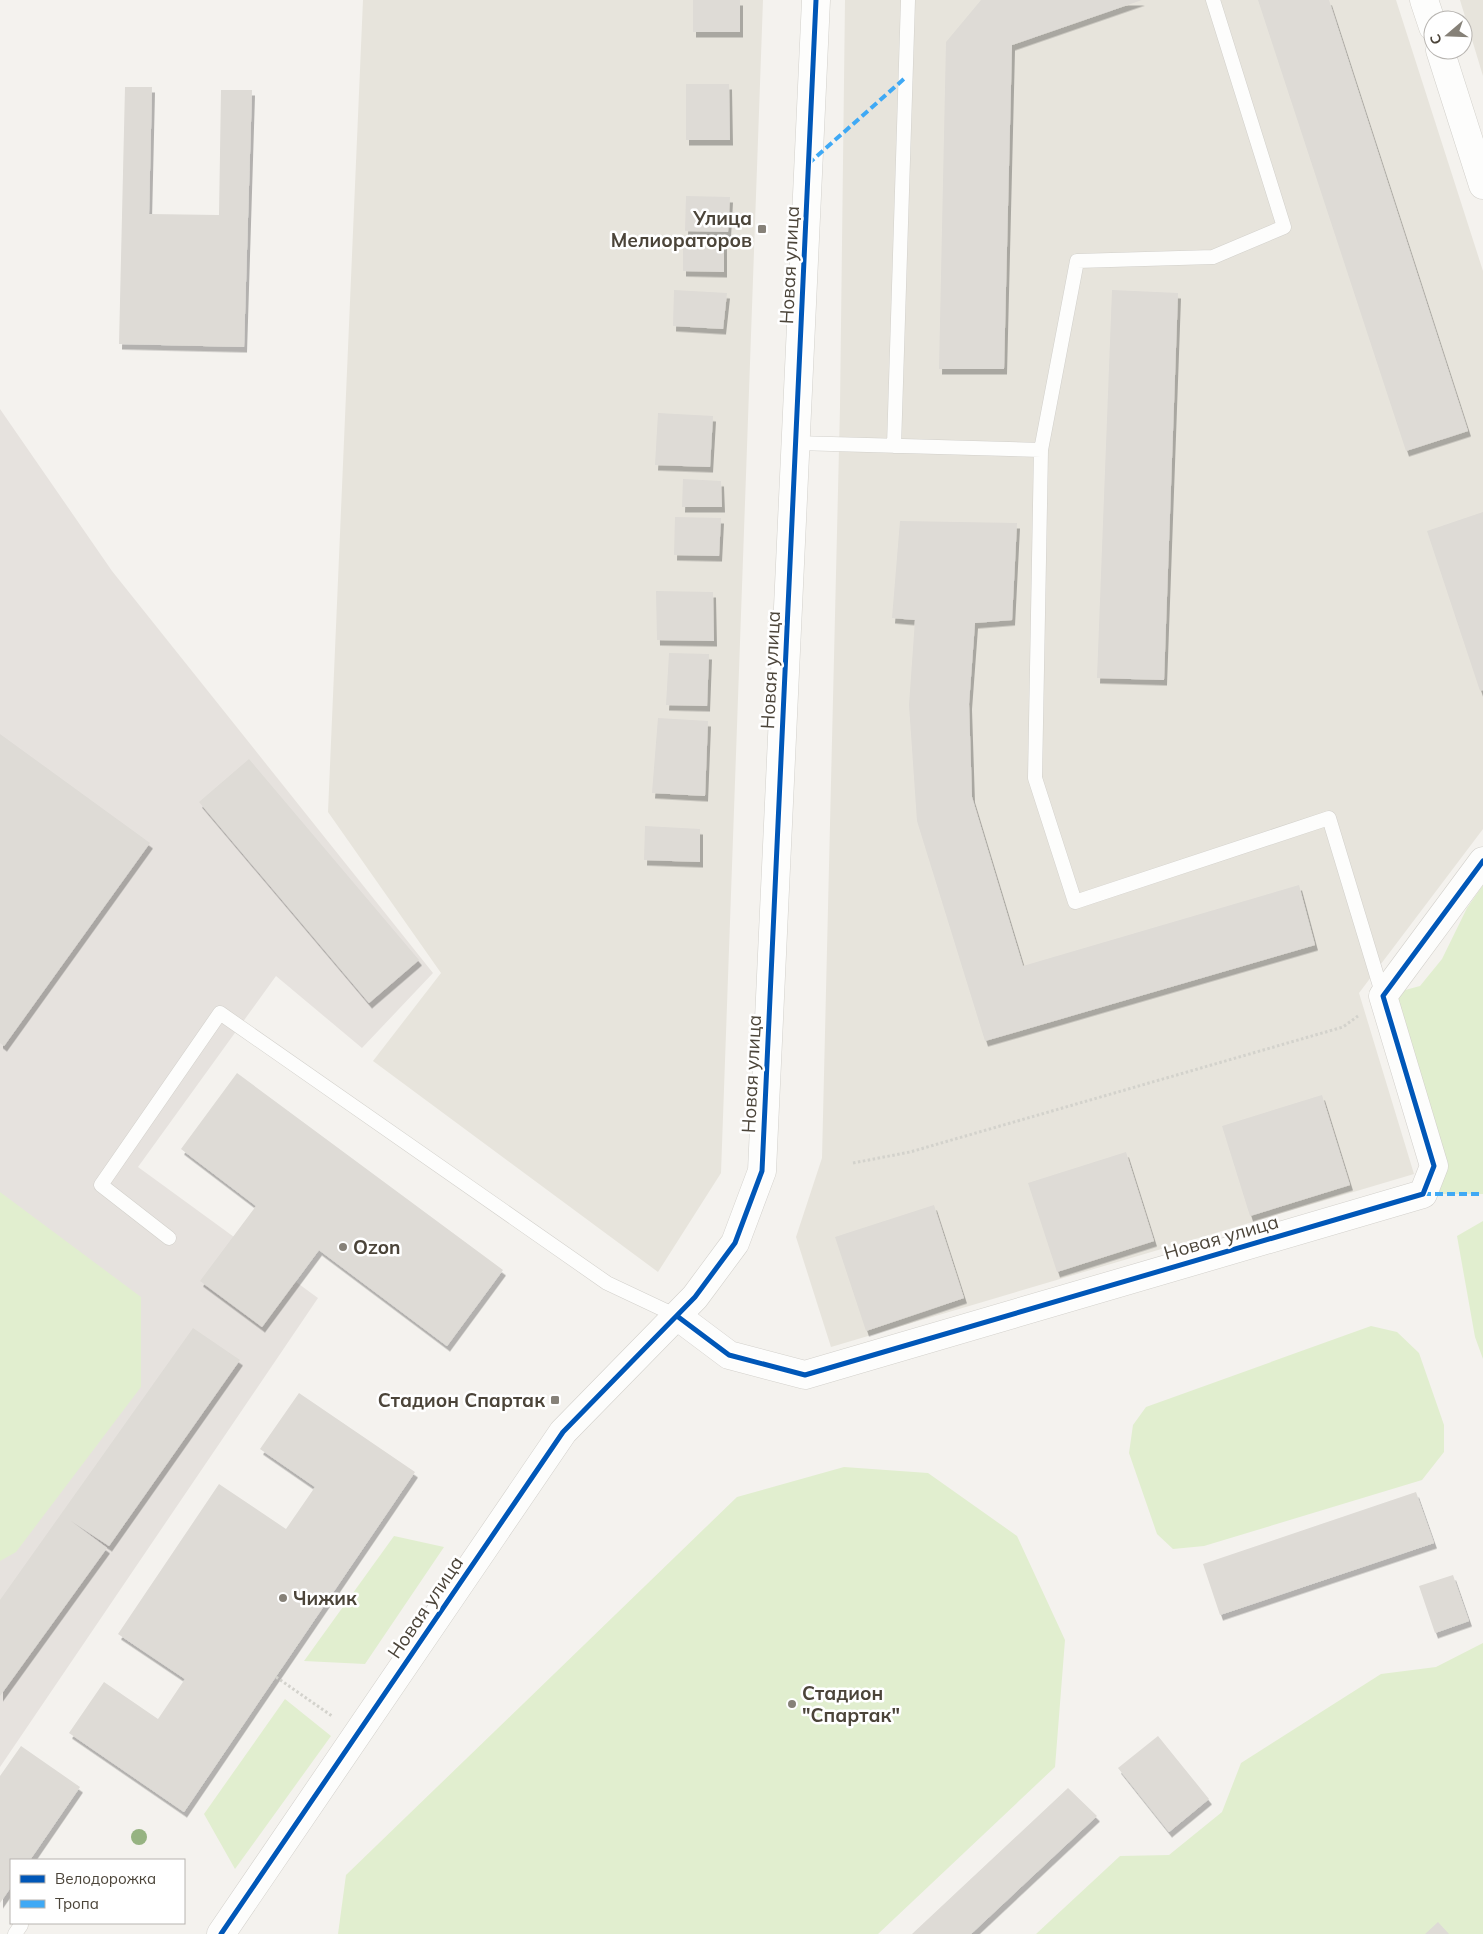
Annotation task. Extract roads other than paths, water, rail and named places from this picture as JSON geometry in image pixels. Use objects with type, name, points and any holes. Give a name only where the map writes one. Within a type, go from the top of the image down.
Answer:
[{"type":"street","name":"Новая улица","points":[[221,1934],[564,1432],[695,1297],[735,1243],[762,1171],[816,0]]},
{"type":"street","points":[[1444,60],[1477,144],[1483,185]]},
{"type":"street","points":[[1382,996],[1483,861]]},
{"type":"street","name":"Новая улица","points":[[677,1316],[728,1355],[805,1375],[1423,1194],[1434,1166],[1382,996]]},
{"type":"lane","points":[[894,446],[908,0]]},
{"type":"lane","points":[[1213,0],[1284,227],[1213,257],[1077,261],[1041,450],[1035,778],[1076,902],[1329,818],[1382,996]]},
{"type":"lane","points":[[796,443],[1041,450]]},
{"type":"lane","points":[[169,1238],[102,1185],[220,1013],[607,1283],[677,1316]]},
{"type":"place","name":"Улица Мелиораторов","points":[[762,229]]},
{"type":"place","name":"Ozon","points":[[343,1247]]},
{"type":"place","name":"Стадион Спартак","points":[[555,1400]]},
{"type":"place","name":"Чижик","points":[[283,1598]]},
{"type":"place","name":"Стадион \"Спартак\"","points":[[792,1704]]}]
